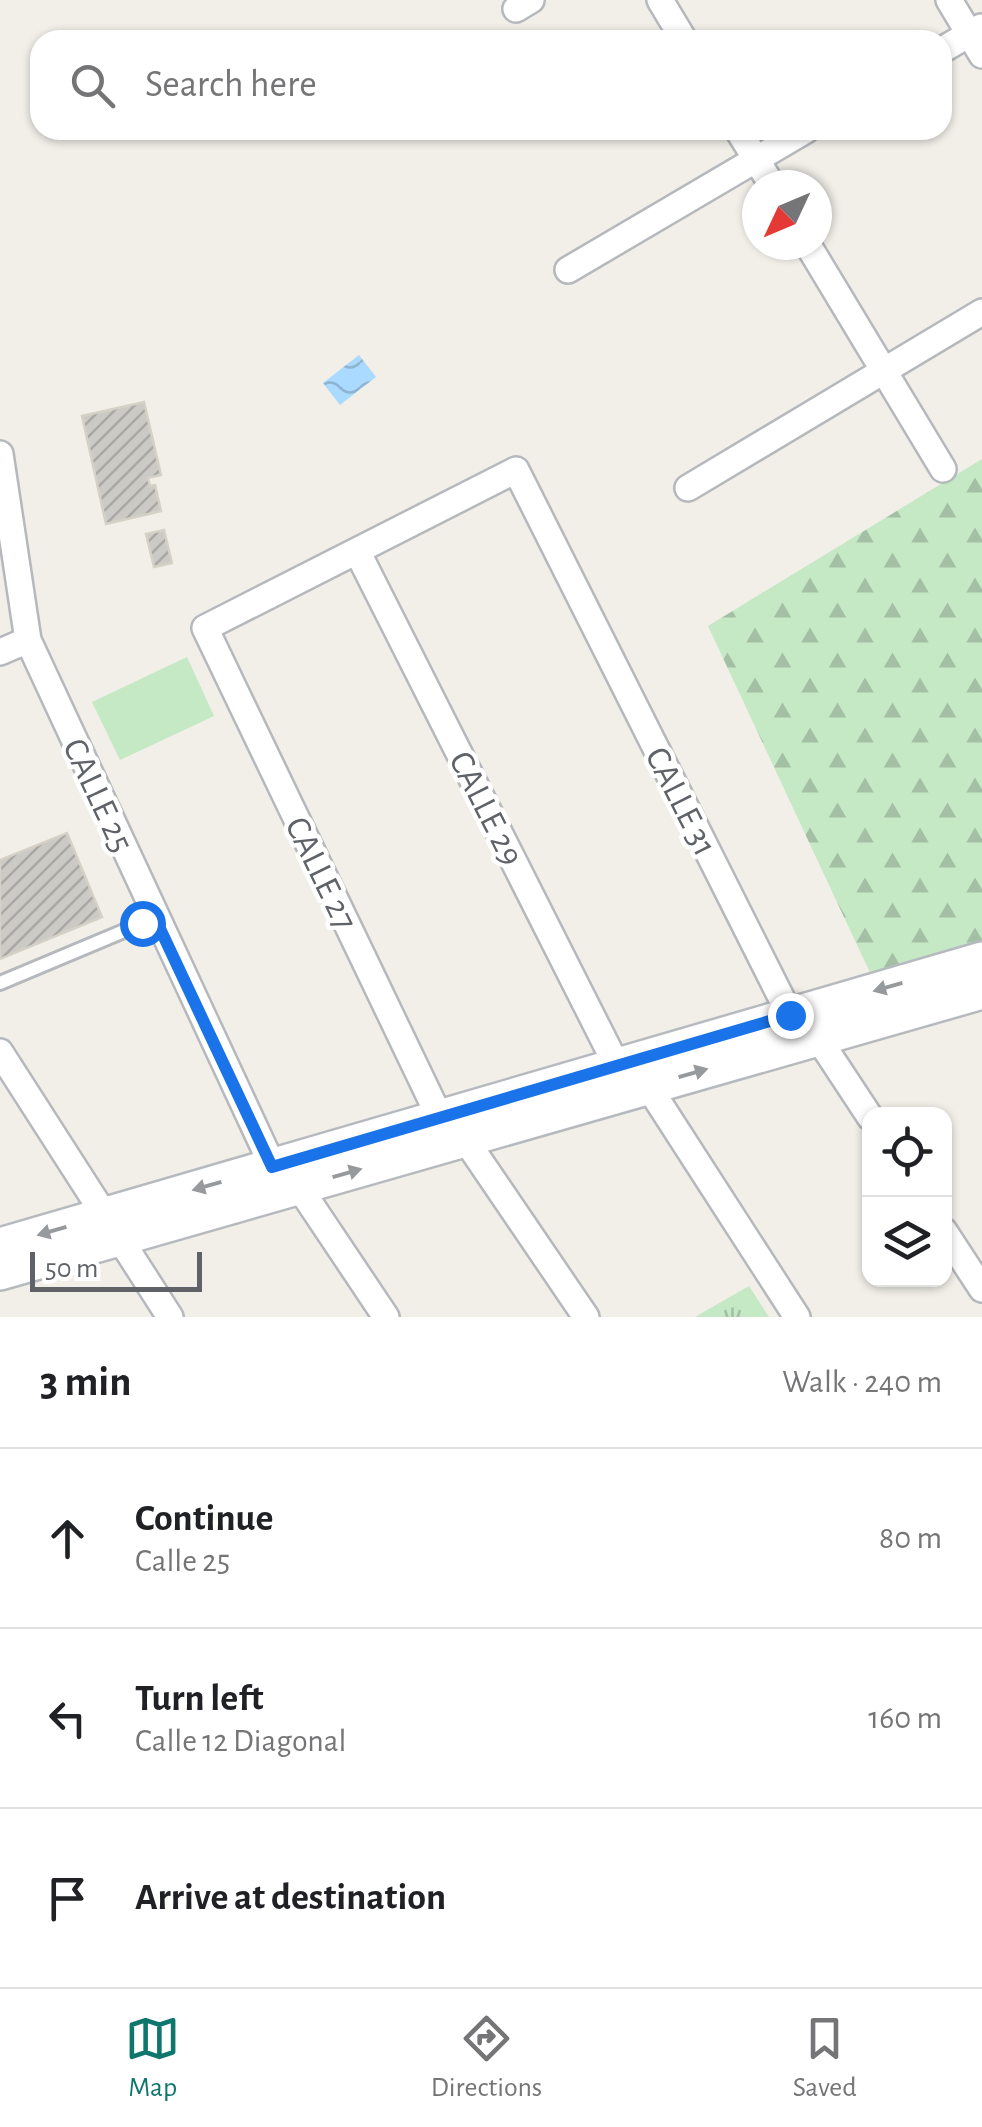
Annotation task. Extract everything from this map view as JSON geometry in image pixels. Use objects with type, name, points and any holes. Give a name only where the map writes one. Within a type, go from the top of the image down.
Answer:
[{"type":"street","points":[[660,0],[678,30]]},
{"type":"street","points":[[949,0],[978,38],[952,47]]},
{"type":"street","points":[[744,140],[763,170]]},
{"type":"street","points":[[568,270],[789,140]]},
{"type":"street","points":[[817,260],[943,469]]},
{"type":"street","points":[[688,488],[982,312]]},
{"type":"street","name":"CALLE 25","points":[[0,454],[28,640],[155,918],[286,1177],[386,1317]]},
{"type":"street","name":"CALLE 31","points":[[356,551],[516,470],[790,1015],[818,1038],[863,1107]]},
{"type":"street","name":"CALLE 27","points":[[356,551],[205,628],[453,1128],[586,1317]]},
{"type":"street","name":"CALLE 29","points":[[356,551],[617,1066]]},
{"type":"street","points":[[0,652],[28,640]]},
{"type":"street","points":[[453,1128],[617,1066],[982,960]]},
{"type":"street","points":[[0,1272],[111,1227],[453,1128],[648,1086],[982,991]]},
{"type":"street","points":[[0,1052],[170,1317]]},
{"type":"street","points":[[648,1086],[797,1317]]},
{"type":"street","points":[[0,1246],[111,1227]]},
{"type":"street","points":[[952,1243],[982,1288]]},
{"type":"lane","points":[[0,983],[155,918]]},
{"type":"green space","points":[[982,459],[982,945],[872,977],[708,626]]},
{"type":"green space","points":[[187,657],[214,716],[120,760],[92,702]]},
{"type":"green space","points":[[749,1286],[769,1317],[695,1317]]},
{"type":"water","points":[[359,355],[376,377],[340,405],[323,383]]},
{"type":"building","points":[[144,402],[161,475],[148,478],[150,486],[155,485],[161,511],[106,524],[82,416]]},
{"type":"building","points":[[164,530],[172,563],[154,567],[146,534]]},
{"type":"building","points":[[67,833],[102,917],[0,959],[0,860]]},
{"type":"route","points":[[142,923],[155,918],[272,1167],[790,1015]]}]
